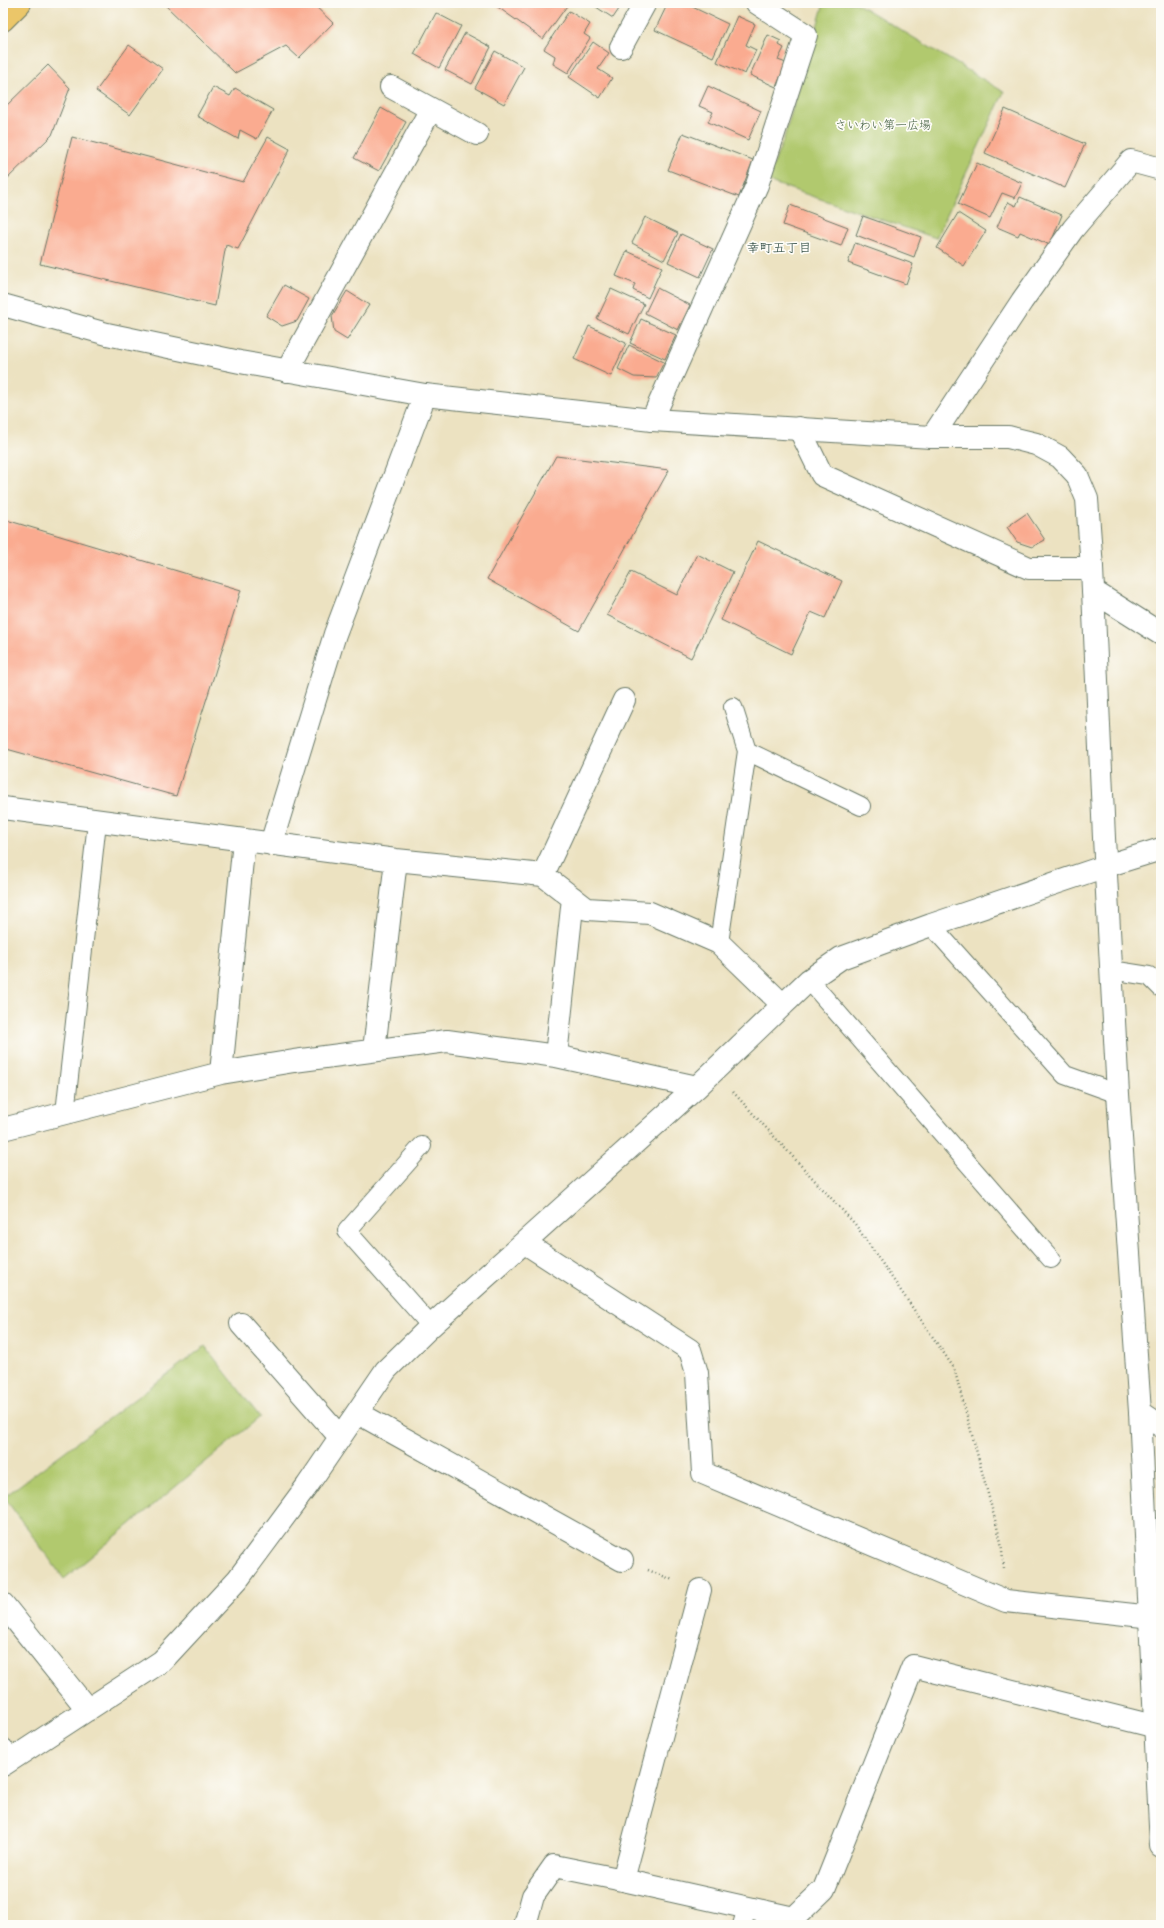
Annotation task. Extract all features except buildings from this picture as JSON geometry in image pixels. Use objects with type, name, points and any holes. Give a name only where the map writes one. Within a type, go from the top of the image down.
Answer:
[{"type":"main road","points":[[3,20],[20,3]]},
{"type":"street","points":[[621,47],[645,3]]},
{"type":"street","points":[[652,420],[757,184],[806,35],[757,3]]},
{"type":"street","points":[[391,86],[431,110],[477,134]]},
{"type":"street","points":[[287,371],[431,110]]},
{"type":"street","points":[[932,437],[1022,301],[1073,229],[1131,161],[1161,169]]},
{"type":"street","points":[[3,305],[107,334],[287,371],[425,395],[652,420],[932,437],[1008,438],[1036,444],[1060,457],[1077,475],[1087,499],[1092,568],[1118,1094],[1155,1617],[1161,1846]]},
{"type":"street","points":[[271,844],[335,634],[425,395]]},
{"type":"street","points":[[799,428],[822,475],[1029,568],[1092,568]]},
{"type":"street","points":[[1093,591],[1161,634]]},
{"type":"street","points":[[543,875],[624,700]]},
{"type":"street","points":[[3,808],[97,822],[396,860],[543,875],[587,910],[650,914],[719,943],[783,1005]]},
{"type":"street","points":[[221,1073],[244,840]]},
{"type":"street","points":[[6,1757],[88,1710],[162,1661],[232,1585],[307,1486],[386,1370],[431,1326],[697,1087],[809,980],[841,958],[931,925],[1161,849]]},
{"type":"street","points":[[374,1050],[396,860]]},
{"type":"street","points":[[556,1056],[573,898]]},
{"type":"street","points":[[3,1129],[221,1073],[374,1050],[447,1041],[556,1056],[697,1087]]},
{"type":"street","points":[[525,1243],[690,1350],[697,1373],[703,1473],[1006,1601],[1155,1617]]},
{"type":"street","points":[[241,1324],[340,1437]]},
{"type":"street","points":[[1140,1412],[1161,1426]]},
{"type":"street","points":[[358,1413],[622,1560]]},
{"type":"street","points":[[622,1880],[700,1590]]},
{"type":"street","points":[[3,1604],[88,1710]]},
{"type":"street","points":[[525,1925],[533,1896],[554,1866],[622,1880],[745,1917],[794,1918],[824,1889],[913,1666],[1158,1728]]},
{"type":"lane","points":[[719,943],[747,750],[733,707]]},
{"type":"lane","points":[[747,750],[861,806]]},
{"type":"lane","points":[[65,1113],[97,822]]},
{"type":"lane","points":[[931,925],[1065,1075],[1118,1094]]},
{"type":"lane","points":[[1111,970],[1149,976],[1161,988]]},
{"type":"lane","points":[[809,980],[1051,1259]]},
{"type":"lane","points":[[422,1146],[347,1231],[431,1326]]},
{"type":"path","points":[[714,1071],[855,1224],[954,1368],[1001,1542],[1006,1601]]},
{"type":"path","points":[[622,1560],[700,1590]]},
{"type":"green space","name":"さいわい第一広場","points":[[824,3],[856,3],[1004,92],[936,238],[767,181],[784,138]]},
{"type":"green space","points":[[205,1346],[260,1417],[64,1579],[4,1497]]},
{"type":"district","name":"幸町五丁目","points":[[779,247]]}]
